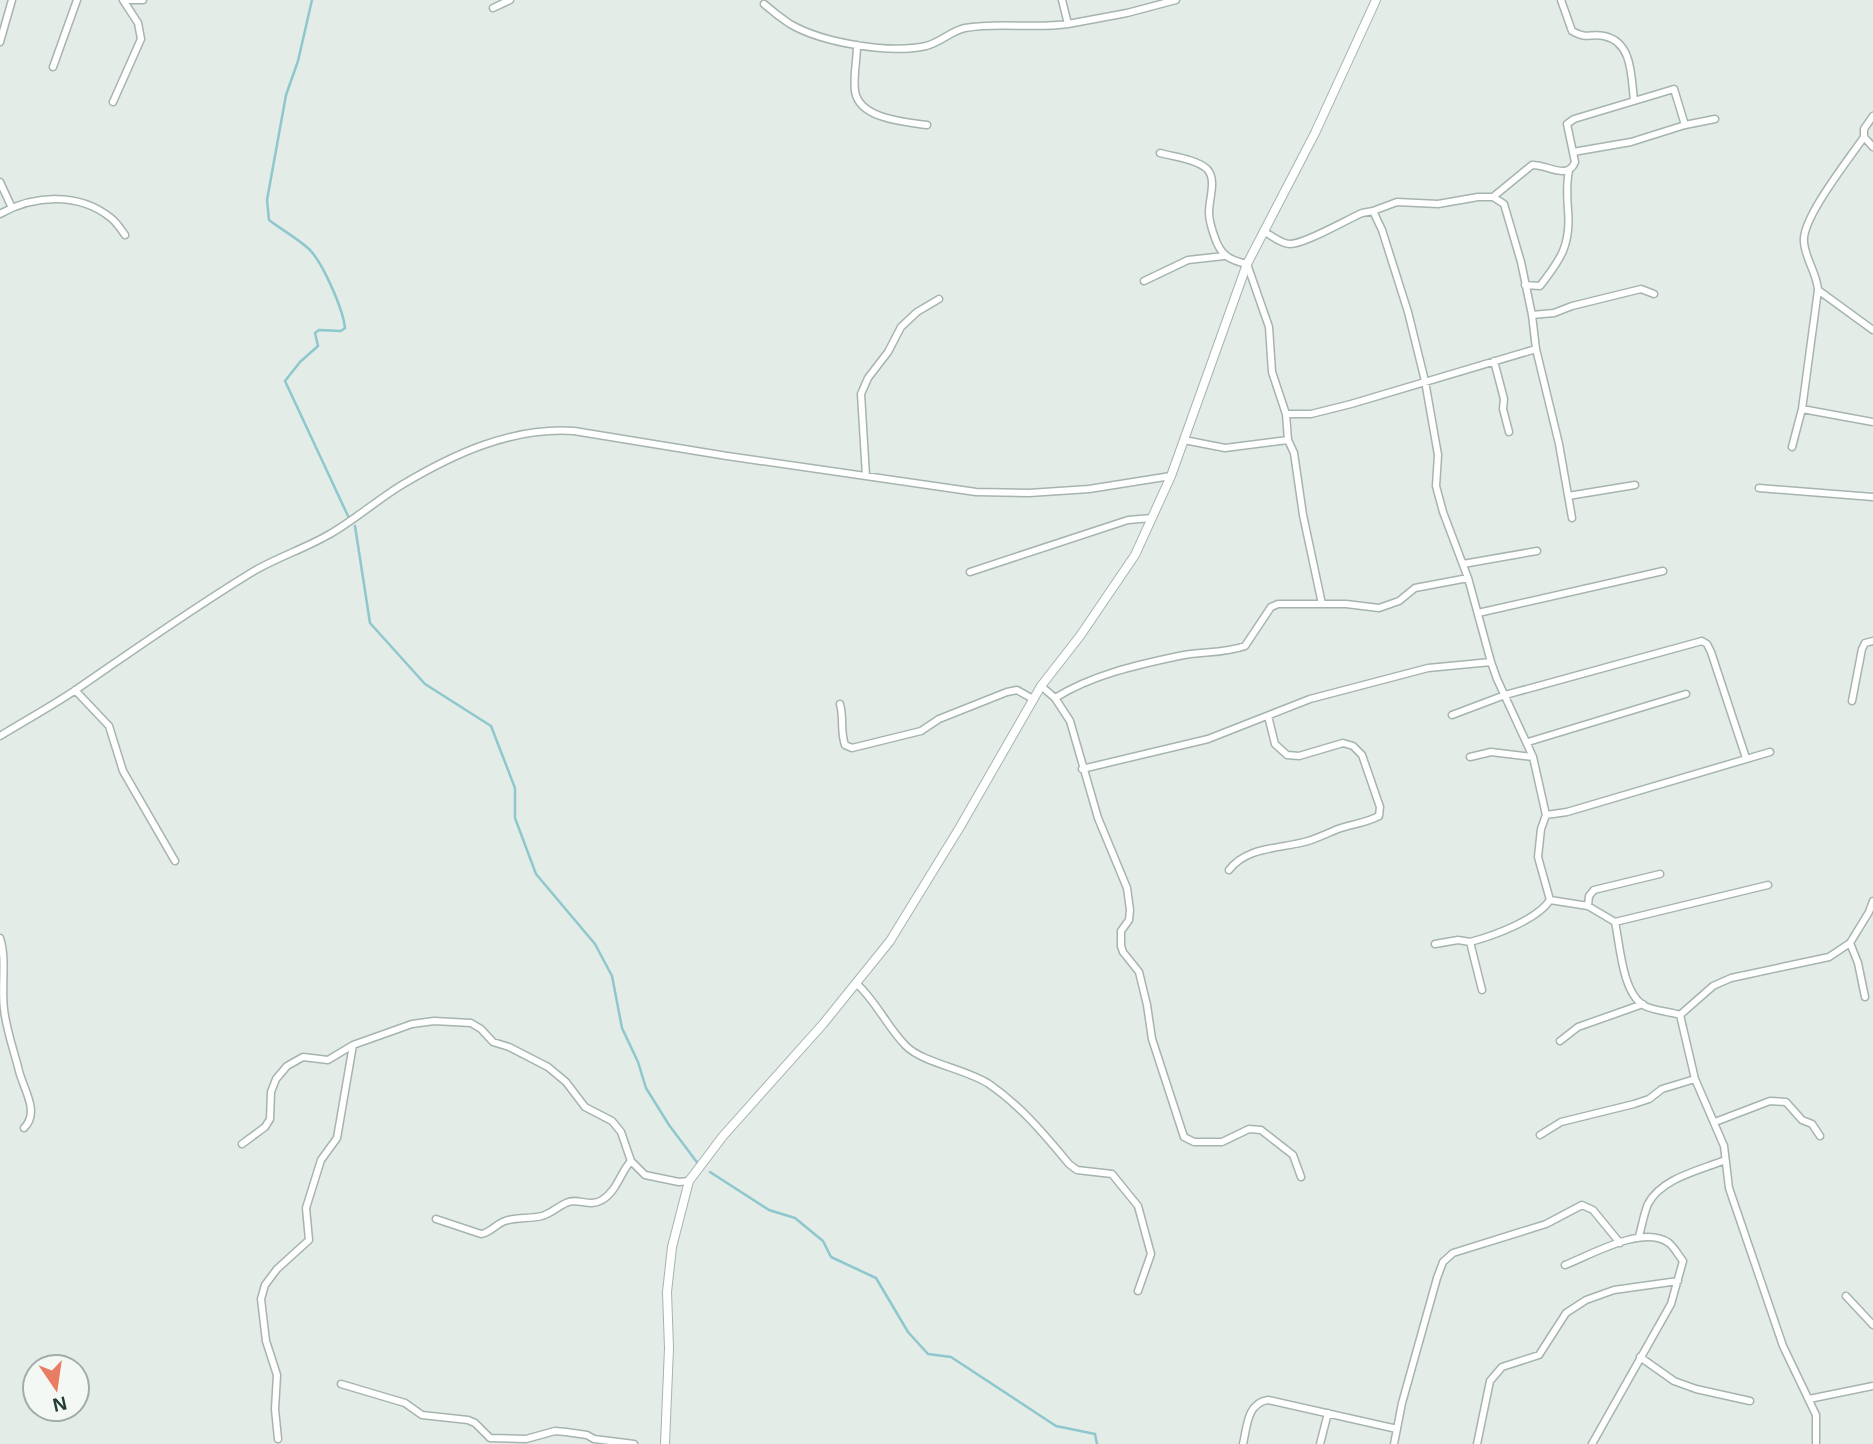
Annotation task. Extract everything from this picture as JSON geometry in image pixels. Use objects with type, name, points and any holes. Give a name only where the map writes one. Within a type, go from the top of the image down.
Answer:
[{"type":"street","points":[[0,42],[12,0]]},
{"type":"street","points":[[53,67],[77,0]]},
{"type":"street","points":[[123,0],[143,0]]},
{"type":"street","points":[[113,102],[141,39],[138,23],[123,0]]},
{"type":"street","points":[[493,8],[510,0]]},
{"type":"street","points":[[1062,0],[1068,24]]},
{"type":"street","points":[[764,4],[788,23],[812,34],[858,45],[891,48],[923,47],[966,28],[1036,28],[1068,24],[1176,0]]},
{"type":"street","points":[[665,1444],[667,1292],[672,1247],[690,1181],[723,1136],[875,962],[914,902],[1041,686],[1080,636],[1135,555],[1171,476],[1247,264],[1320,123],[1376,0]]},
{"type":"street","points":[[1561,0],[1572,31],[1584,37],[1603,36],[1620,43],[1628,55],[1634,100]]},
{"type":"street","points":[[858,45],[855,90],[858,100],[876,114],[903,122],[927,125]]},
{"type":"street","points":[[1525,285],[1540,286],[1565,250],[1570,226],[1566,181],[1575,162],[1567,124],[1674,89],[1685,125]]},
{"type":"street","points":[[1792,447],[1802,410],[1818,290],[1803,238],[1811,215],[1864,137],[1864,129],[1873,116]]},
{"type":"street","points":[[1573,152],[1631,142],[1685,125],[1715,119]]},
{"type":"street","points":[[1864,137],[1873,147]]},
{"type":"street","points":[[1160,153],[1201,164],[1210,171],[1210,225],[1224,256]]},
{"type":"street","points":[[1493,197],[1532,165],[1569,171]]},
{"type":"street","points":[[0,183],[12,208]]},
{"type":"street","points":[[1265,232],[1290,244],[1301,242],[1362,212],[1397,202],[1438,204],[1493,197],[1504,204],[1521,262],[1536,349],[1559,444],[1572,518]]},
{"type":"street","points":[[0,214],[29,201],[74,201],[110,217],[125,234]]},
{"type":"street","points":[[1373,211],[1395,272],[1425,381],[1438,455],[1436,486],[1443,512],[1468,578],[1491,662],[1534,757],[1546,815],[1541,828],[1538,857],[1550,900]]},
{"type":"street","points":[[1144,281],[1188,260],[1224,256],[1247,264]]},
{"type":"street","points":[[1247,264],[1269,327],[1272,372],[1286,414],[1288,440],[1294,453],[1303,515],[1322,604]]},
{"type":"street","points":[[1532,315],[1553,313],[1641,289],[1654,294]]},
{"type":"street","points":[[1818,290],[1873,330]]},
{"type":"street","points":[[866,476],[860,394],[901,327],[917,312],[939,299]]},
{"type":"street","points":[[1286,414],[1311,414],[1351,404],[1536,349]]},
{"type":"street","points":[[1494,361],[1504,400],[1503,409],[1508,432]]},
{"type":"street","points":[[1802,410],[1873,422]]},
{"type":"street","points":[[0,736],[75,690],[139,644],[253,572],[289,552],[329,535],[412,480],[480,445],[503,438],[553,430],[574,431],[976,492],[1029,493],[1089,489],[1171,476]]},
{"type":"street","points":[[1184,440],[1225,448],[1288,440]]},
{"type":"street","points":[[1568,496],[1635,485]]},
{"type":"street","points":[[1759,488],[1873,497]]},
{"type":"street","points":[[971,572],[1128,520],[1152,518]]},
{"type":"street","points":[[1463,564],[1537,551]]},
{"type":"street","points":[[1478,613],[1663,571]]},
{"type":"street","points":[[1055,698],[1096,677],[1181,655],[1215,653],[1245,646],[1271,607],[1284,604],[1322,604],[1379,608],[1399,601],[1415,588],[1468,578]]},
{"type":"street","points":[[1452,715],[1505,695],[1703,641],[1711,652],[1746,758]]},
{"type":"street","points":[[1852,701],[1862,649],[1865,643],[1873,641]]},
{"type":"street","points":[[1082,769],[1208,739],[1310,699],[1428,668],[1491,662]]},
{"type":"street","points":[[1041,686],[1055,698],[1075,732],[1082,769],[1098,818],[1127,888],[1129,920],[1121,931],[1121,946],[1123,953],[1139,972],[1152,1039],[1184,1137],[1194,1142],[1211,1143],[1234,1138],[1249,1129],[1261,1130],[1293,1155],[1301,1177]]},
{"type":"street","points":[[75,690],[110,726],[123,771],[175,861]]},
{"type":"street","points":[[840,704],[842,736],[845,745],[852,748],[921,731],[939,719],[1007,692],[1017,690],[1033,699]]},
{"type":"street","points":[[1528,742],[1686,694]]},
{"type":"street","points":[[1229,870],[1240,859],[1265,849],[1277,849],[1308,841],[1379,816],[1380,807],[1363,755],[1353,746],[1343,743],[1298,757],[1287,755],[1275,744],[1268,716]]},
{"type":"street","points":[[1470,757],[1491,752],[1534,757]]},
{"type":"street","points":[[1546,815],[1567,812],[1770,752]]},
{"type":"street","points":[[1588,906],[1594,890],[1660,874]]},
{"type":"street","points":[[1550,900],[1588,906],[1615,922],[1768,885]]},
{"type":"street","points":[[1435,944],[1458,940],[1470,942],[1519,923],[1545,907],[1550,900]]},
{"type":"street","points":[[1680,1015],[1713,986],[1731,978],[1829,957],[1850,943],[1873,901]]},
{"type":"street","points":[[1615,922],[1628,985],[1643,1004],[1680,1015]]},
{"type":"street","points":[[0,938],[4,1009],[22,1087],[31,1105],[31,1116],[24,1128]]},
{"type":"street","points":[[1470,942],[1482,990]]},
{"type":"street","points":[[1850,943],[1858,963],[1865,998]]},
{"type":"street","points":[[856,982],[871,997],[906,1046],[921,1057],[989,1084],[1028,1115],[1077,1170],[1106,1172],[1115,1177],[1138,1206],[1150,1246],[1150,1262],[1138,1292]]},
{"type":"street","points":[[1560,1041],[1578,1027],[1643,1004]]},
{"type":"street","points":[[1680,1015],[1695,1079],[1724,1146],[1729,1188],[1779,1333],[1816,1415],[1815,1444]]},
{"type":"street","points":[[242,1144],[265,1127],[270,1119],[271,1092],[276,1079],[287,1066],[303,1057],[334,1059],[352,1045],[412,1024],[434,1021],[471,1023],[493,1042],[548,1067],[566,1082],[585,1107],[612,1121],[621,1132],[631,1161],[645,1175],[690,1181]]},
{"type":"street","points":[[278,1439],[275,1409],[277,1375],[260,1305],[262,1292],[285,1260],[309,1240],[306,1208],[321,1160],[337,1138],[352,1045]]},
{"type":"street","points":[[1540,1135],[1561,1122],[1634,1104],[1648,1099],[1662,1089],[1695,1079]]},
{"type":"street","points":[[1715,1122],[1779,1100],[1786,1102],[1802,1119],[1812,1124],[1820,1136]]},
{"type":"street","points":[[1639,1236],[1649,1203],[1658,1191],[1670,1183],[1725,1160]]},
{"type":"street","points":[[436,1219],[481,1234],[487,1233],[502,1222],[552,1213],[566,1202],[576,1200],[586,1204],[596,1203],[612,1191],[631,1161]]},
{"type":"street","points":[[1394,1444],[1402,1403],[1437,1278],[1443,1262],[1453,1253],[1546,1224],[1583,1205],[1593,1210],[1619,1243]]},
{"type":"street","points":[[1565,1265],[1639,1236],[1669,1243],[1683,1261],[1671,1304],[1592,1444]]},
{"type":"street","points":[[1477,1444],[1490,1381],[1502,1367],[1539,1355],[1566,1313],[1587,1300],[1614,1290],[1678,1281]]},
{"type":"street","points":[[1846,1296],[1873,1325]]},
{"type":"street","points":[[1640,1357],[1674,1381],[1750,1401]]},
{"type":"street","points":[[341,1384],[405,1403],[422,1415],[468,1420],[475,1423],[490,1438],[526,1439],[555,1431],[634,1444]]},
{"type":"street","points":[[1809,1399],[1873,1386]]},
{"type":"street","points":[[1243,1444],[1252,1409],[1262,1400],[1268,1399],[1397,1429]]},
{"type":"street","points":[[1320,1444],[1328,1413]]},
{"type":"waterway","points":[[312,0],[298,61],[286,95],[267,200],[269,220],[300,241],[320,265],[332,287],[343,320],[345,328],[341,331],[319,330],[315,333],[318,346],[300,362],[285,381],[348,516]]},
{"type":"waterway","points":[[355,526],[370,623],[425,684],[491,726],[515,788],[515,818],[536,874],[595,944],[612,976],[622,1028],[638,1062],[646,1088],[699,1165]]},
{"type":"waterway","points":[[710,1172],[769,1210],[795,1218],[823,1241],[831,1257],[876,1278],[908,1332],[928,1354],[951,1357],[1056,1426],[1095,1434],[1097,1444]]}]
